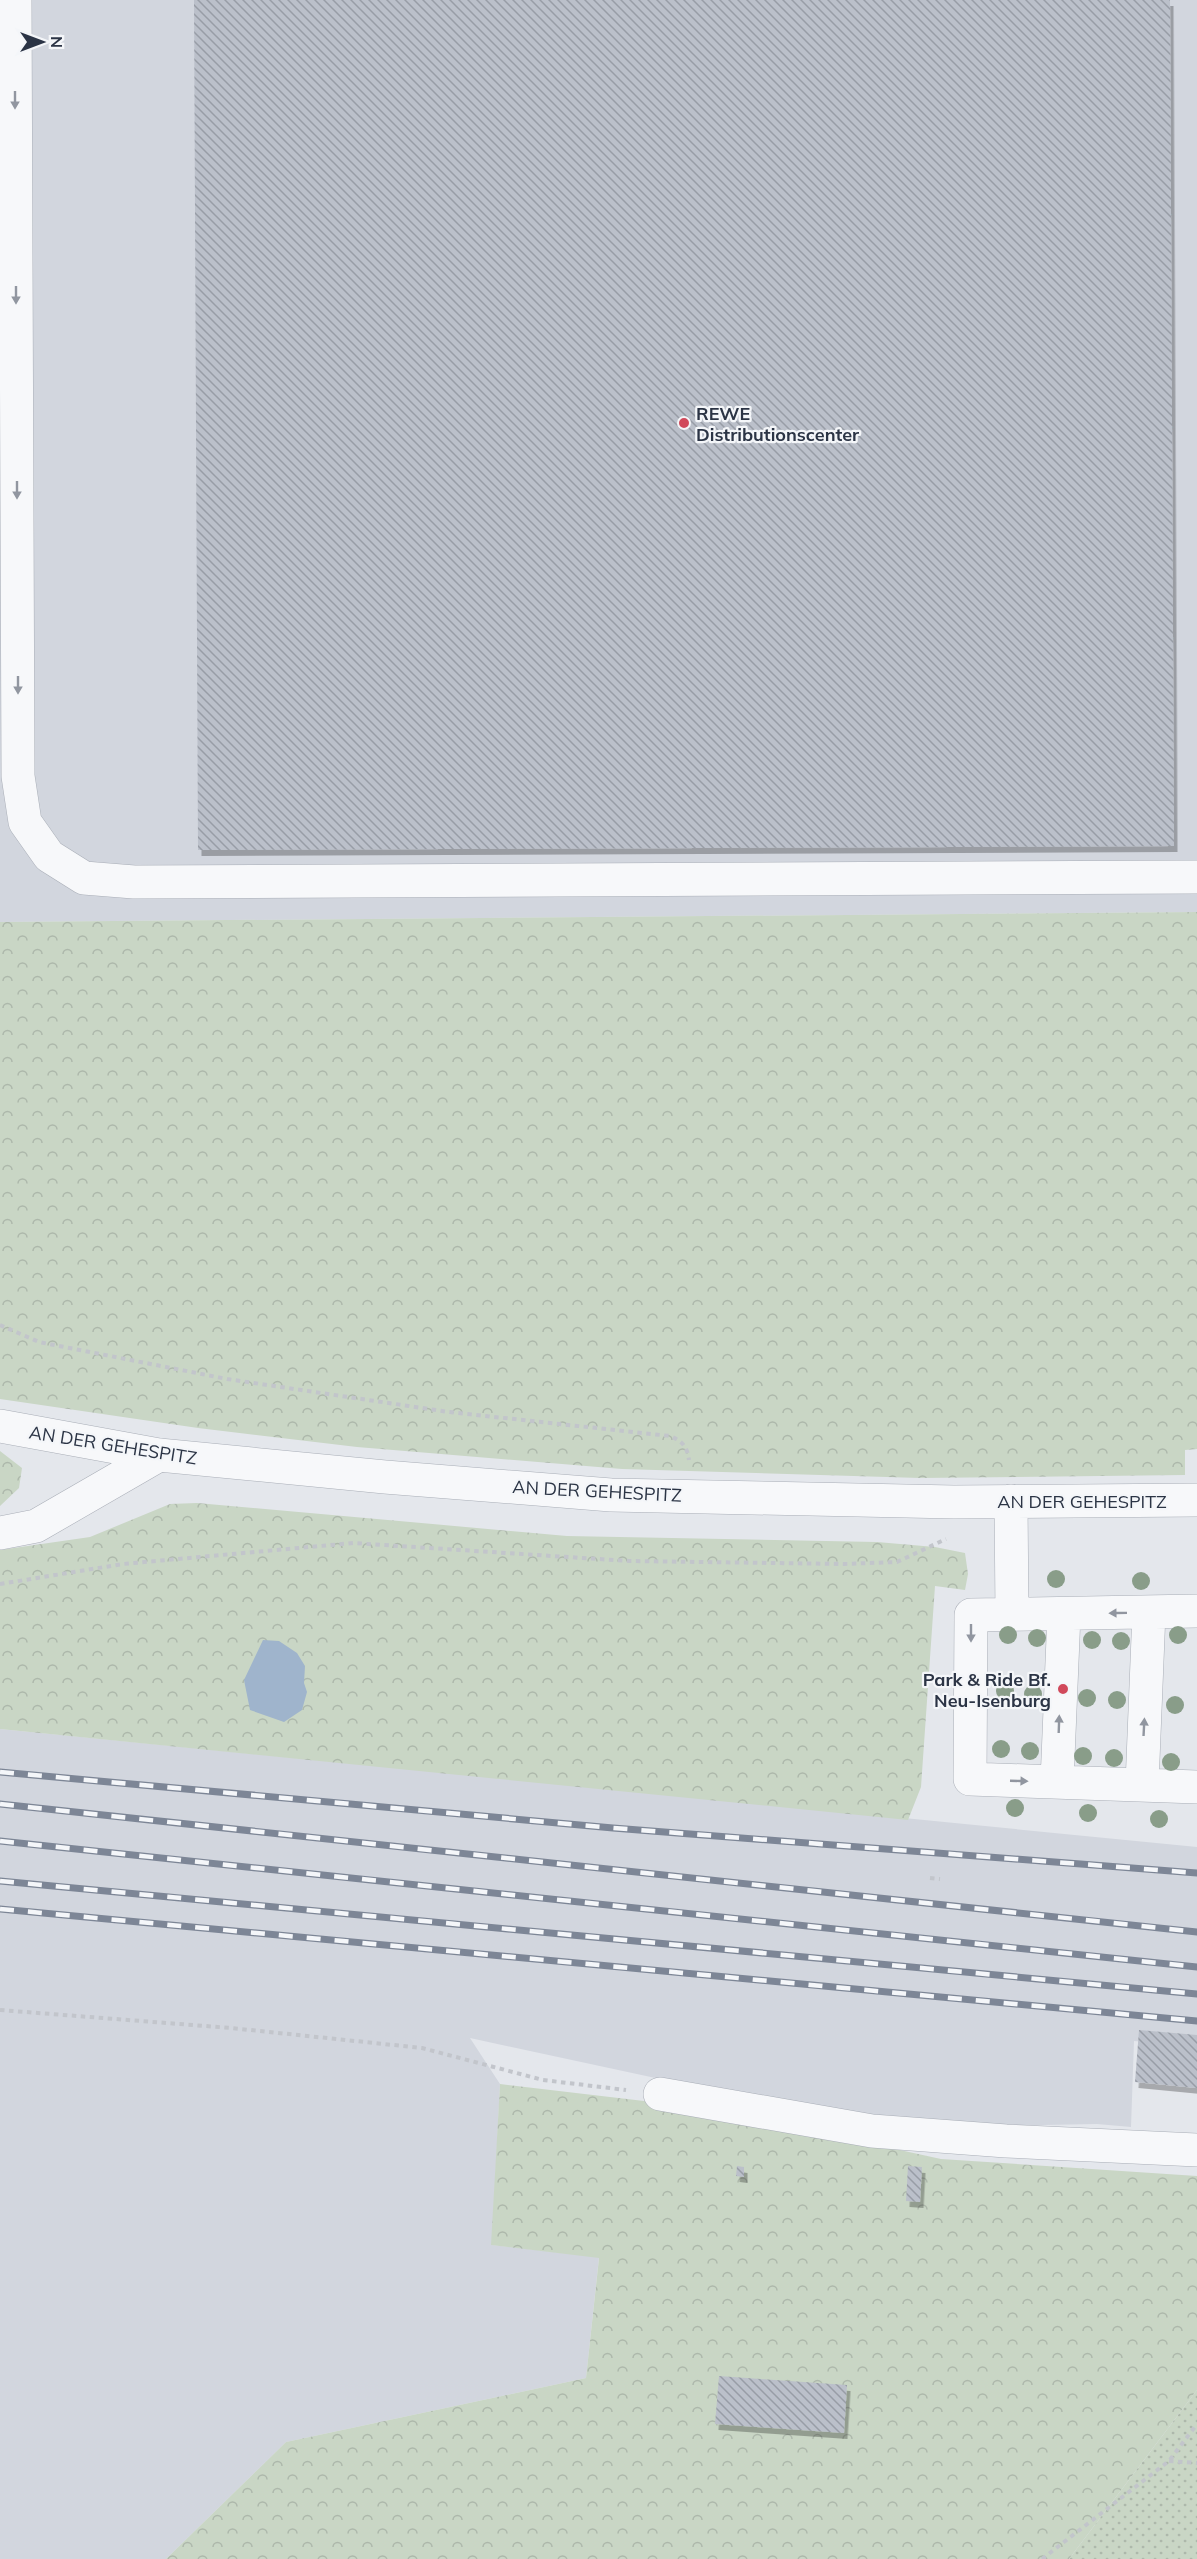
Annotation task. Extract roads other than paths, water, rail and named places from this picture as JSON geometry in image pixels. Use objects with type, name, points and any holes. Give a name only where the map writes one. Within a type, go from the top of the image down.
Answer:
[{"type":"street","points":[[15,0],[18,776],[25,822],[49,856],[84,878],[134,882],[1197,877]]},
{"type":"street","name":"AN DER GEHESPITZ","points":[[0,1426],[159,1455],[397,1478],[611,1495],[954,1502],[1197,1500]]},
{"type":"street","points":[[0,1533],[36,1526],[159,1455]]},
{"type":"street","points":[[1022,1501],[1057,1782]]},
{"type":"street","points":[[1197,1611],[971,1615],[970,1779],[1197,1786]]},
{"type":"street","points":[[1142,1785],[1149,1612]]},
{"type":"street","points":[[660,2094],[872,2131],[1197,2150]]},
{"type":"water","points":[[263,1640],[279,1641],[297,1653],[305,1666],[304,1683],[307,1692],[302,1710],[284,1722],[250,1710],[244,1680]]},
{"type":"railway","points":[[0,1772],[613,1828],[1197,1873]]},
{"type":"railway","points":[[0,1804],[1197,1932]]},
{"type":"railway","points":[[0,1841],[1197,1967]]},
{"type":"railway","points":[[0,1881],[1197,1994]]},
{"type":"railway","points":[[0,1909],[1197,2021]]},
{"type":"place","name":"REWE Distributionscenter","points":[[684,423]]},
{"type":"place","name":"Park & Ride Bf. Neu-Isenburg","points":[[1063,1689]]}]
